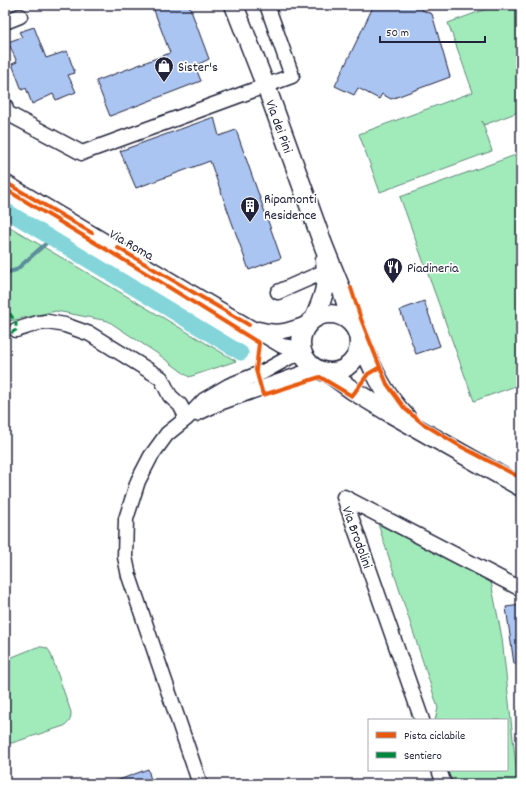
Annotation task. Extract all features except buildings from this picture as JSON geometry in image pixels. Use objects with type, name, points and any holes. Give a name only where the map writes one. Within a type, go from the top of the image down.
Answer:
[{"type":"street","name":"Via dei Pini","points":[[234,5],[266,86],[324,247],[356,329]]},
{"type":"street","points":[[5,106],[7,113],[82,153],[292,76],[267,5]]},
{"type":"street","points":[[5,22],[20,16]]},
{"type":"street","name":"Via Roma","points":[[5,182],[249,325],[282,346],[303,351]]},
{"type":"street","name":"Via dei Pini","points":[[312,321],[324,296],[327,277],[324,247]]},
{"type":"street","points":[[278,292],[326,271]]},
{"type":"street","points":[[415,426],[394,405],[380,382],[373,370],[356,329],[343,317],[330,314],[322,315],[312,321],[304,331],[302,340],[303,351],[309,362],[390,413],[521,487]]},
{"type":"street","name":"Via Roma","points":[[249,325],[269,332],[285,332],[312,321]]},
{"type":"street","points":[[16,330],[38,323],[48,322],[65,325],[90,334],[161,378],[170,396],[180,405],[187,418]]},
{"type":"street","points":[[187,418],[217,404],[322,370],[339,371],[349,365],[356,356],[360,345],[356,329]]},
{"type":"street","points":[[200,784],[129,576],[125,557],[126,518],[138,481],[151,456],[167,434],[187,418],[204,400],[228,386],[263,372],[303,351]]},
{"type":"street","name":"Via Brodolini","points":[[422,719],[344,496],[521,589]]},
{"type":"street","points":[[439,771],[444,784]]},
{"type":"green space","points":[[497,5],[521,5],[521,111],[484,125],[482,121],[492,151],[380,192],[359,134],[473,92],[448,23]]},
{"type":"green space","points":[[521,153],[521,384],[474,401],[400,197]]},
{"type":"green space","points":[[5,224],[236,361],[189,377],[158,354],[108,321],[56,311],[5,322]]},
{"type":"green space","points":[[378,524],[491,582],[502,638],[518,784],[450,784],[445,771],[508,771],[508,719],[435,719],[438,708]]},
{"type":"green space","points":[[37,647],[47,648],[50,652],[71,712],[69,722],[64,726],[12,743],[5,743],[5,660]]},
{"type":"waterway","points":[[5,210],[241,353]]},
{"type":"waterway","points":[[5,273],[16,270],[52,238]]},
{"type":"marked path","points":[[5,306],[16,323],[16,330],[5,337]]},
{"type":"cycle path","points":[[5,182],[92,233]]},
{"type":"cycle path","points":[[5,189],[259,343],[256,370],[263,395],[320,377],[352,396],[368,374],[380,367],[387,384],[405,409],[422,423],[460,446],[521,478]]},
{"type":"cycle path","points":[[118,248],[249,325]]},
{"type":"cycle path","points":[[351,288],[361,319],[380,367]]},
{"type":"place","name":"Sister's","points":[[164,83]]},
{"type":"place","name":"Ripamonti Residence","points":[[250,223]]},
{"type":"place","name":"Piadineria","points":[[393,284]]}]
